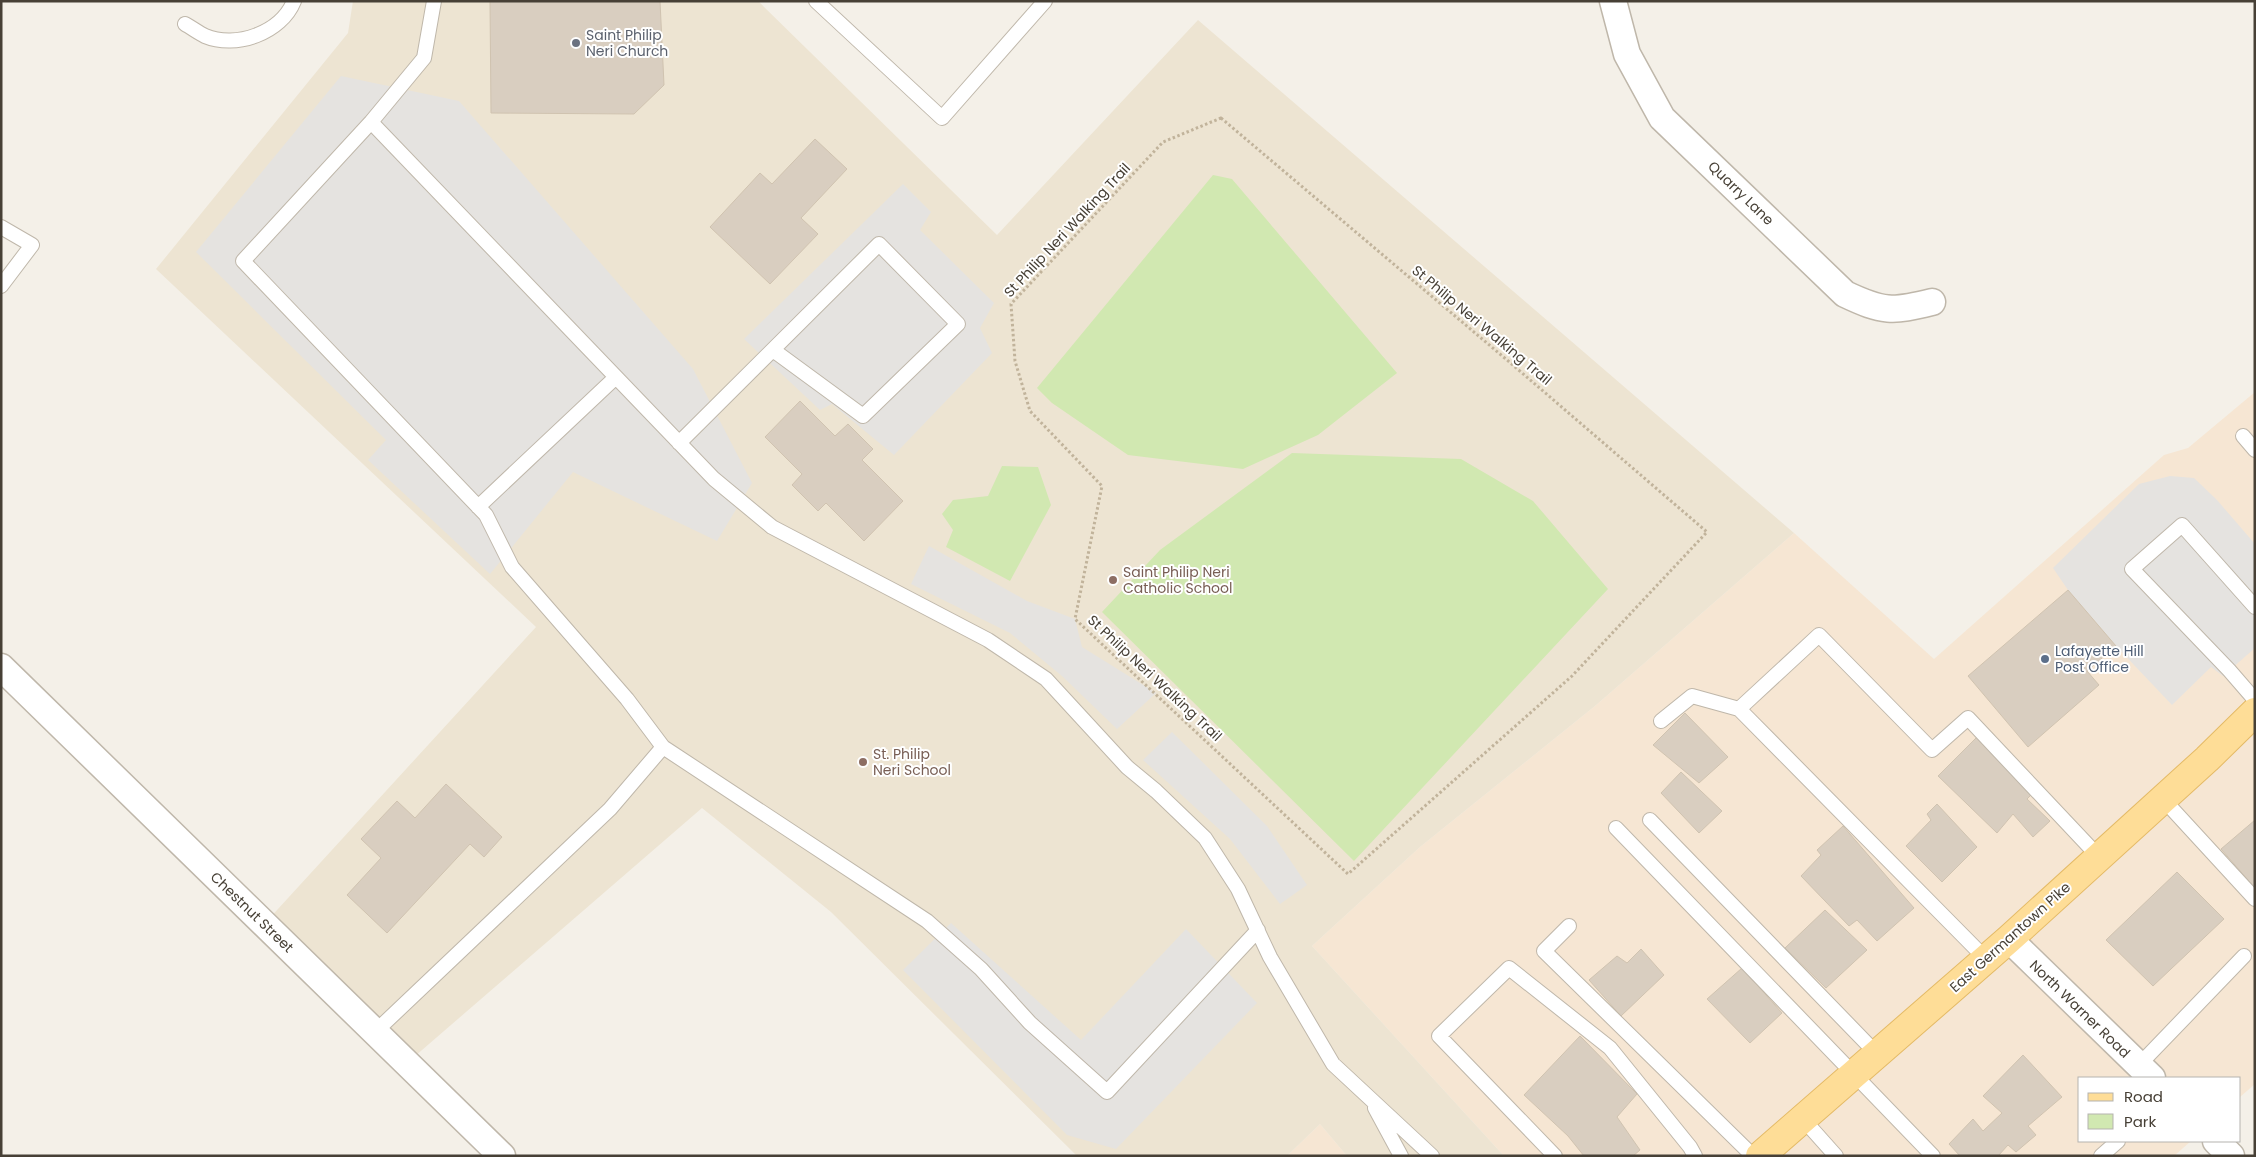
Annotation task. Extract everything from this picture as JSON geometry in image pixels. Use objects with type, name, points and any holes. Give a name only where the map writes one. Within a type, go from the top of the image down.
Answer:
[{"type":"main road","name":"East Germantown Pike","points":[[1760,1156],[1986,959],[2163,799],[2255,712]]},
{"type":"street","name":"Quarry Lane","points":[[1614,1],[1627,54],[1662,118],[1845,294],[1872,307],[1900,310],[1932,302]]},
{"type":"street","name":"Chestnut Street","points":[[1,667],[502,1156]]},
{"type":"street","name":"North Warner Road","points":[[2008,939],[2145,1072]]},
{"type":"street","points":[[2217,1142],[2231,1156]]},
{"type":"lane","points":[[185,24],[206,36],[230,41],[254,37],[276,25],[292,7],[294,1]]},
{"type":"lane","points":[[434,1],[424,58],[371,122],[243,261],[486,515],[512,567],[627,699],[663,746],[927,921],[981,970],[1030,1023],[1107,1092],[1258,930]]},
{"type":"lane","points":[[816,1],[942,118],[1045,1]]},
{"type":"lane","points":[[371,122],[714,479],[772,527],[988,640],[1046,679],[1127,767],[1205,838],[1238,889],[1270,957],[1333,1064],[1432,1156]]},
{"type":"lane","points":[[1,227],[32,245],[1,286]]},
{"type":"lane","points":[[680,444],[773,350],[878,244],[958,324],[863,416],[773,350]]},
{"type":"lane","points":[[478,507],[616,377]]},
{"type":"lane","points":[[2242,436],[2255,450]]},
{"type":"lane","points":[[2255,607],[2182,525],[2132,569],[2229,670],[2255,700]]},
{"type":"lane","points":[[1739,709],[1819,635],[1932,750],[1968,718],[2099,857]]},
{"type":"lane","points":[[1661,721],[1692,696],[1739,709],[1986,959]]},
{"type":"lane","points":[[375,1032],[610,809],[663,746]]},
{"type":"lane","points":[[2163,799],[2255,899]]},
{"type":"lane","points":[[1650,820],[1877,1054]]},
{"type":"lane","points":[[1616,828],[1933,1156]]},
{"type":"lane","points":[[1569,926],[1544,951],[1753,1156]]},
{"type":"lane","points":[[2145,1072],[2244,956]]},
{"type":"lane","points":[[1555,1156],[1439,1036],[1509,968],[1610,1048],[1690,1146],[1695,1156]]},
{"type":"lane","points":[[1370,1098],[1401,1156]]},
{"type":"lane","points":[[1803,1119],[1836,1156]]},
{"type":"lane","points":[[2102,1156],[2117,1142]]},
{"type":"path","name":"St Philip Neri Walking Trail","points":[[1221,118],[1507,360],[1706,532],[1572,676],[1348,874],[1075,619],[1102,486],[1030,411],[1015,361],[1011,304],[1163,142],[1221,118]]},
{"type":"shaded area","name":"Saint Philip Neri Catholic School","points":[[353,1],[758,1],[997,235],[1198,20],[1794,533],[1595,706],[1420,847],[1312,946],[1504,1156],[1347,1156],[1320,1124],[1287,1156],[1077,1156],[831,912],[702,808],[407,1063],[267,921],[536,627],[156,269],[348,33]]},
{"type":"shaded area","points":[[341,76],[459,101],[693,369],[752,483],[717,541],[573,472],[490,574],[368,460],[386,440],[196,252]]},
{"type":"shaded area","points":[[903,184],[931,212],[920,230],[994,303],[980,328],[992,353],[894,455],[832,404],[820,410],[744,339]]},
{"type":"shaded area","points":[[2255,392],[2255,1084],[2241,1096],[2241,1077],[2078,1077],[2078,1142],[2190,1142],[2174,1156],[1504,1156],[1312,946],[1420,847],[1595,706],[1794,533],[1934,659],[2164,455],[2188,448]]},
{"type":"shaded area","points":[[2170,476],[2194,478],[2217,500],[2255,544],[2255,648],[2223,676],[2211,667],[2172,705],[2116,646],[2068,590],[2053,568],[2139,484]]},
{"type":"shaded area","points":[[929,546],[1027,601],[1075,619],[1082,647],[1156,693],[1117,729],[1062,676],[1010,633],[911,584]]},
{"type":"shaded area","points":[[1172,732],[1267,826],[1307,885],[1280,904],[1230,839],[1143,760]]},
{"type":"shaded area","points":[[951,923],[1081,1040],[1186,929],[1257,1003],[1116,1149],[1067,1135],[903,970]]},
{"type":"shaded area","points":[[1320,1124],[1347,1156],[1287,1156]]},
{"type":"green space","points":[[1213,175],[1232,179],[1397,373],[1318,435],[1243,469],[1128,455],[1052,403],[1037,388]]},
{"type":"green space","points":[[1292,453],[1461,459],[1533,501],[1608,589],[1354,861],[1102,612],[1160,550]]},
{"type":"green space","points":[[1002,466],[1038,467],[1051,505],[1010,581],[946,547],[953,530],[942,514],[953,500],[988,496]]},
{"type":"building","name":"Saint Philip Neri Church","points":[[490,1],[660,1],[664,85],[634,114],[491,113]]},
{"type":"building","points":[[815,139],[847,169],[801,218],[818,234],[770,284],[710,227],[760,173],[772,184]]},
{"type":"building","points":[[800,401],[835,436],[848,424],[873,449],[862,460],[903,501],[864,541],[826,503],[818,511],[792,485],[802,474],[765,437]]},
{"type":"building","name":"Lafayette Hill Post Office","points":[[2068,590],[2116,646],[2087,671],[2099,685],[2028,747],[1968,676]]},
{"type":"building","points":[[1685,713],[1728,757],[1699,783],[1653,745]]},
{"type":"building","points":[[1977,737],[2032,794],[2027,799],[2050,821],[2033,837],[2013,814],[1997,833],[1938,776]]},
{"type":"building","points":[[1681,772],[1722,811],[1699,833],[1661,793]]},
{"type":"building","points":[[446,784],[502,837],[484,857],[470,844],[387,933],[347,895],[381,858],[361,839],[397,801],[415,818]]},
{"type":"building","points":[[1937,804],[1977,847],[1942,882],[1906,846],[1931,820],[1927,814]]},
{"type":"building","points":[[2255,820],[2255,888],[2221,849]]},
{"type":"building","points":[[1843,826],[1914,908],[1877,941],[1857,920],[1849,926],[1801,876],[1821,855],[1817,850]]},
{"type":"building","points":[[2177,872],[2224,919],[2153,986],[2106,940]]},
{"type":"building","points":[[1825,910],[1867,950],[1826,988],[1785,948]]},
{"type":"building","points":[[1641,949],[1664,975],[1621,1016],[1589,980],[1617,956],[1627,963]]},
{"type":"building","points":[[1742,968],[1782,1013],[1750,1043],[1707,999]]},
{"type":"building","points":[[1580,1036],[1637,1094],[1617,1117],[1640,1150],[1633,1156],[1584,1156],[1568,1136],[1524,1095]]},
{"type":"building","points":[[2023,1055],[2062,1097],[2028,1126],[2036,1135],[2016,1152],[2008,1145],[1998,1156],[1960,1156],[1949,1144],[1973,1119],[1983,1131],[2002,1113],[1983,1096]]},
{"type":"place","name":"Saint Philip Neri Church","points":[[576,43]]},
{"type":"place","name":"Saint Philip Neri Catholic School","points":[[1113,580]]},
{"type":"place","name":"Lafayette Hill Post Office","points":[[2045,659]]},
{"type":"place","name":"St. Philip Neri School","points":[[863,762]]}]
